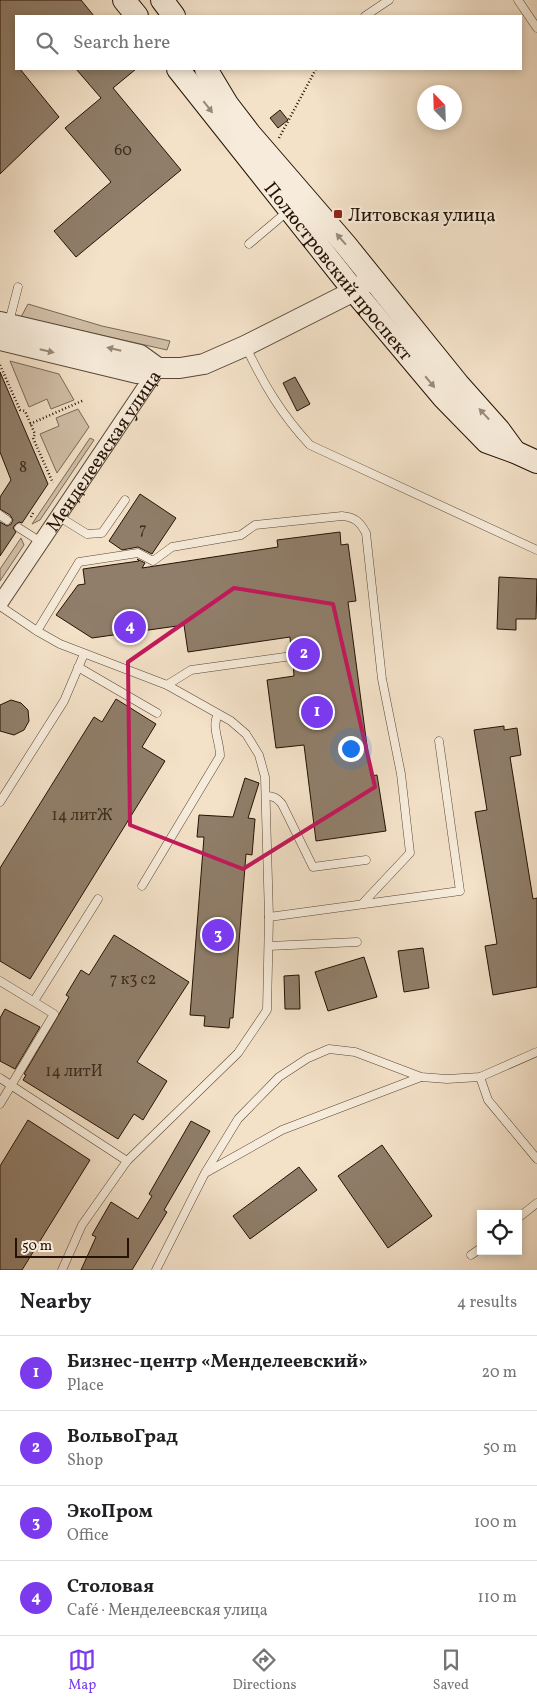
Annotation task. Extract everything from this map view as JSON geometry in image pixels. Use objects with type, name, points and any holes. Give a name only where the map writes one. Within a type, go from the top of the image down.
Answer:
[{"type":"main road","points":[[124,0],[136,15]]},
{"type":"main road","name":"Полюстровский проспект","points":[[179,70],[289,209],[458,384],[499,430],[515,452],[537,462]]},
{"type":"main road","name":"Полюстровский проспект","points":[[207,70],[227,104],[250,134],[345,244],[363,284]]},
{"type":"street","name":"Менделеевская улица","points":[[0,605],[158,368],[180,368],[204,364],[245,346],[363,284]]},
{"type":"street","points":[[3,332],[140,355],[158,368]]},
{"type":"lane","points":[[366,15],[389,0]]},
{"type":"lane","points":[[518,0],[537,28]]},
{"type":"lane","points":[[249,244],[289,209]]},
{"type":"lane","points":[[3,332],[18,287]]},
{"type":"lane","points":[[245,346],[268,390],[287,419],[310,445],[537,550]]},
{"type":"lane","points":[[58,516],[87,534],[102,534],[125,500]]},
{"type":"lane","points":[[36,631],[79,562],[138,553],[153,561],[172,547],[242,535],[255,525],[342,516],[352,517],[361,523],[366,533],[382,679],[401,774],[410,853],[363,904]]},
{"type":"lane","points":[[19,528],[41,542]]},
{"type":"lane","points":[[0,605],[36,631],[60,644],[167,685],[231,721],[246,734],[259,755],[266,777],[270,917],[267,1010],[238,1053],[127,1161],[82,1225],[62,1270]]},
{"type":"lane","points":[[0,802],[64,701],[84,654]]},
{"type":"lane","points":[[167,685],[191,670],[292,656]]},
{"type":"lane","points":[[78,667],[157,713]]},
{"type":"lane","points":[[142,886],[220,756],[220,745],[215,728],[215,720],[218,714]]},
{"type":"lane","points":[[270,917],[460,890],[439,741]]},
{"type":"lane","points":[[266,796],[273,796],[282,804],[314,867],[366,860]]},
{"type":"lane","points":[[34,1001],[98,899]]},
{"type":"lane","points":[[269,946],[357,942]]},
{"type":"lane","points":[[0,981],[54,1014],[0,1104]]},
{"type":"lane","points":[[156,1270],[205,1173],[238,1119],[279,1078],[308,1058],[329,1049],[355,1052],[421,1077],[447,1079],[480,1076],[537,1052]]},
{"type":"lane","points":[[480,1076],[488,1100],[537,1159]]},
{"type":"lane","points":[[205,1173],[282,1130],[421,1077]]},
{"type":"lane","points":[[0,1078],[127,1161]]},
{"type":"lane","points":[[522,1215],[537,1203]]},
{"type":"lane","points":[[471,1255],[477,1251]]},
{"type":"path","points":[[276,144],[315,70]]},
{"type":"path","points":[[0,365],[20,410],[25,411],[35,434],[32,438],[53,483]]},
{"type":"path","points":[[30,424],[84,400]]},
{"type":"path","points":[[31,517],[33,513]]},
{"type":"highlighted area","points":[[234,588],[333,604],[375,787],[243,869],[130,825],[128,662]]},
{"type":"shaded area","points":[[28,304],[102,326],[170,341],[167,350],[21,317]]},
{"type":"shaded area","points":[[10,361],[59,374],[74,400],[51,409],[47,399],[29,407]]},
{"type":"shaded area","points":[[78,409],[89,427],[57,473],[40,434],[59,426],[56,418]]},
{"type":"shaded area","points":[[90,438],[94,440],[40,520],[32,524]]},
{"type":"shaded area","points":[[21,538],[24,545],[0,581],[0,569]]},
{"type":"building","points":[[0,0],[81,0],[93,15],[15,15],[15,70],[21,70],[59,117],[0,174]]},
{"type":"building","points":[[77,70],[135,70],[113,88],[181,170],[76,257],[54,231],[111,182],[65,128],[101,98]]},
{"type":"building","points":[[280,110],[288,120],[278,128],[270,118]]},
{"type":"building","points":[[0,372],[48,484],[22,523],[19,522],[13,528],[16,532],[0,556],[0,522],[7,526],[13,520],[10,515],[0,509],[0,497],[11,480],[0,452]]},
{"type":"building","points":[[295,377],[310,404],[297,411],[283,383]]},
{"type":"building","points":[[140,494],[176,518],[152,554],[138,547],[122,550],[109,541]]},
{"type":"building","points":[[340,532],[341,545],[348,544],[356,601],[348,602],[371,776],[377,775],[386,831],[316,841],[304,745],[276,748],[267,680],[294,676],[293,662],[298,656],[296,652],[291,650],[290,637],[188,652],[184,625],[92,638],[56,615],[78,585],[85,584],[83,569],[139,561],[137,559],[145,563],[142,568],[278,547],[277,540]]},
{"type":"building","points":[[499,577],[537,579],[536,619],[516,619],[516,630],[497,629]]},
{"type":"building","points":[[116,699],[156,724],[142,747],[165,761],[30,979],[0,961],[0,868],[94,717],[102,722]]},
{"type":"building","points":[[11,700],[21,703],[28,710],[29,721],[24,730],[14,735],[0,731],[0,705]]},
{"type":"building","points":[[504,726],[504,730],[517,728],[521,755],[510,757],[533,899],[537,898],[537,987],[493,995],[485,946],[497,944],[475,812],[487,810],[474,730]]},
{"type":"building","points":[[245,778],[259,783],[248,818],[255,819],[252,855],[246,854],[233,1018],[230,1018],[229,1028],[204,1026],[205,1016],[190,1015],[204,837],[197,837],[199,815],[233,817]]},
{"type":"building","points":[[114,935],[189,982],[137,1062],[167,1081],[143,1120],[134,1114],[118,1139],[23,1080],[26,1075],[24,1074],[69,997],[66,995],[81,970],[89,975]]},
{"type":"building","points":[[423,948],[429,988],[404,992],[398,951]]},
{"type":"building","points":[[364,957],[377,997],[328,1011],[315,972]]},
{"type":"building","points":[[299,975],[300,1009],[285,1009],[284,976]]},
{"type":"building","points":[[5,1009],[40,1027],[15,1069],[0,1061],[0,1018]]},
{"type":"building","points":[[28,1120],[90,1160],[22,1270],[0,1270],[0,1166]]},
{"type":"building","points":[[191,1121],[210,1131],[164,1210],[167,1212],[132,1270],[81,1270],[96,1237],[92,1235],[111,1202],[138,1219],[152,1196],[149,1194]]},
{"type":"building","points":[[382,1145],[432,1216],[388,1248],[338,1176]]},
{"type":"building","points":[[299,1167],[317,1190],[250,1239],[233,1216]]},
{"type":"place","name":"Литовская улица","points":[[338,214]]},
{"type":"place","name":"Столовая","points":[[130,627]]},
{"type":"place","name":"ВольвоГрад","points":[[304,654]]},
{"type":"place","name":"Бизнес-центр «Менделеевский»","points":[[317,712]]},
{"type":"place","name":"ЭкоПром","points":[[218,935]]}]
